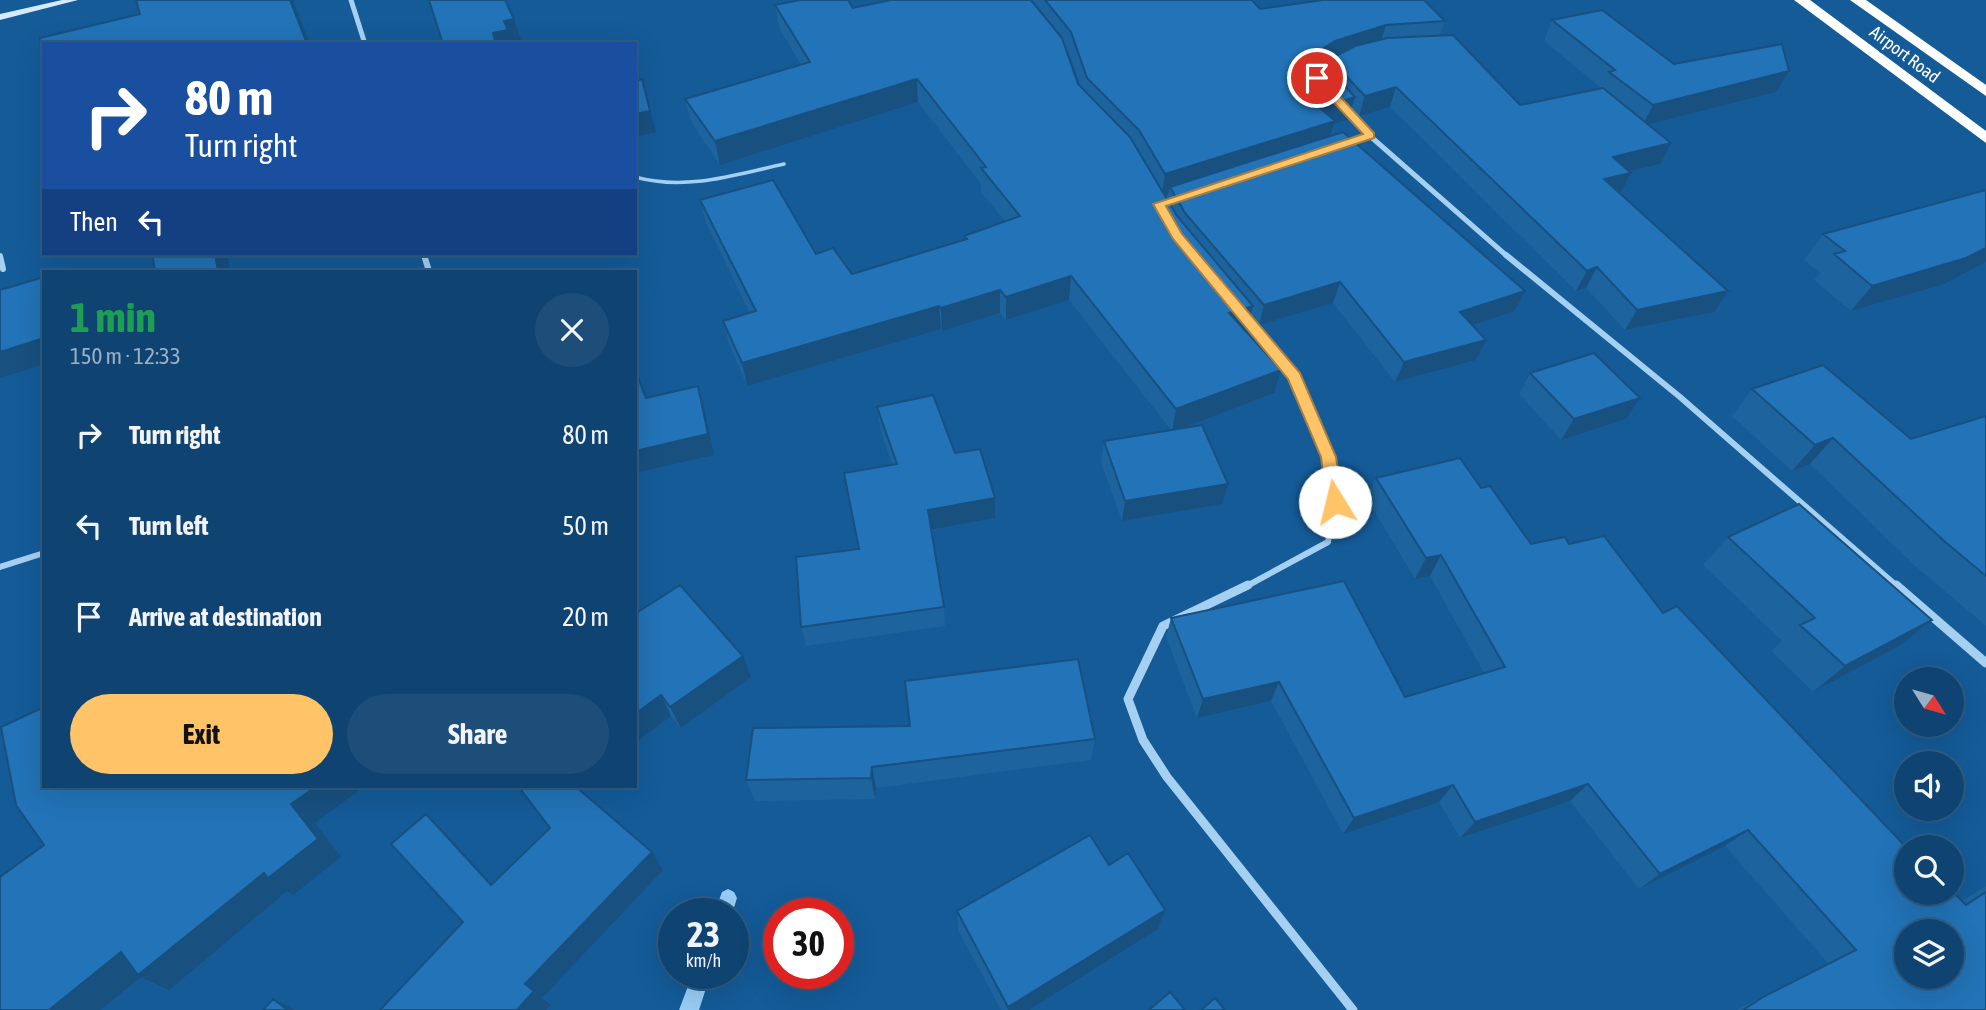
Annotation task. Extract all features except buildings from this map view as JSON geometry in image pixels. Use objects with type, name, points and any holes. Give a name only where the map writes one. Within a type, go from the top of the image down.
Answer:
[{"type":"highway","name":"Airport Road","points":[[1801,0],[1986,138]]},
{"type":"highway","name":"Airport Road","points":[[1857,0],[1986,92]]},
{"type":"street","points":[[0,17],[74,0]]},
{"type":"street","points":[[351,0],[364,42]]},
{"type":"street","points":[[1338,102],[1370,136],[1504,254],[1698,413],[1986,663]]},
{"type":"street","points":[[1344,144],[1370,136]]},
{"type":"street","points":[[0,256],[3,269]]},
{"type":"street","points":[[1237,308],[1295,377],[1328,457],[1335,502],[1328,542],[1288,566],[1163,626],[1128,699],[1143,740],[1167,777],[1353,1010]]},
{"type":"street","points":[[0,567],[42,553]]},
{"type":"lane","points":[[637,178],[653,184],[704,180],[784,163]]},
{"type":"waterway","points":[[689,1010],[696,989]]},
{"type":"route","points":[[1317,78],[1370,136],[1159,204],[1177,236],[1295,377],[1328,457],[1335,502]]}]
